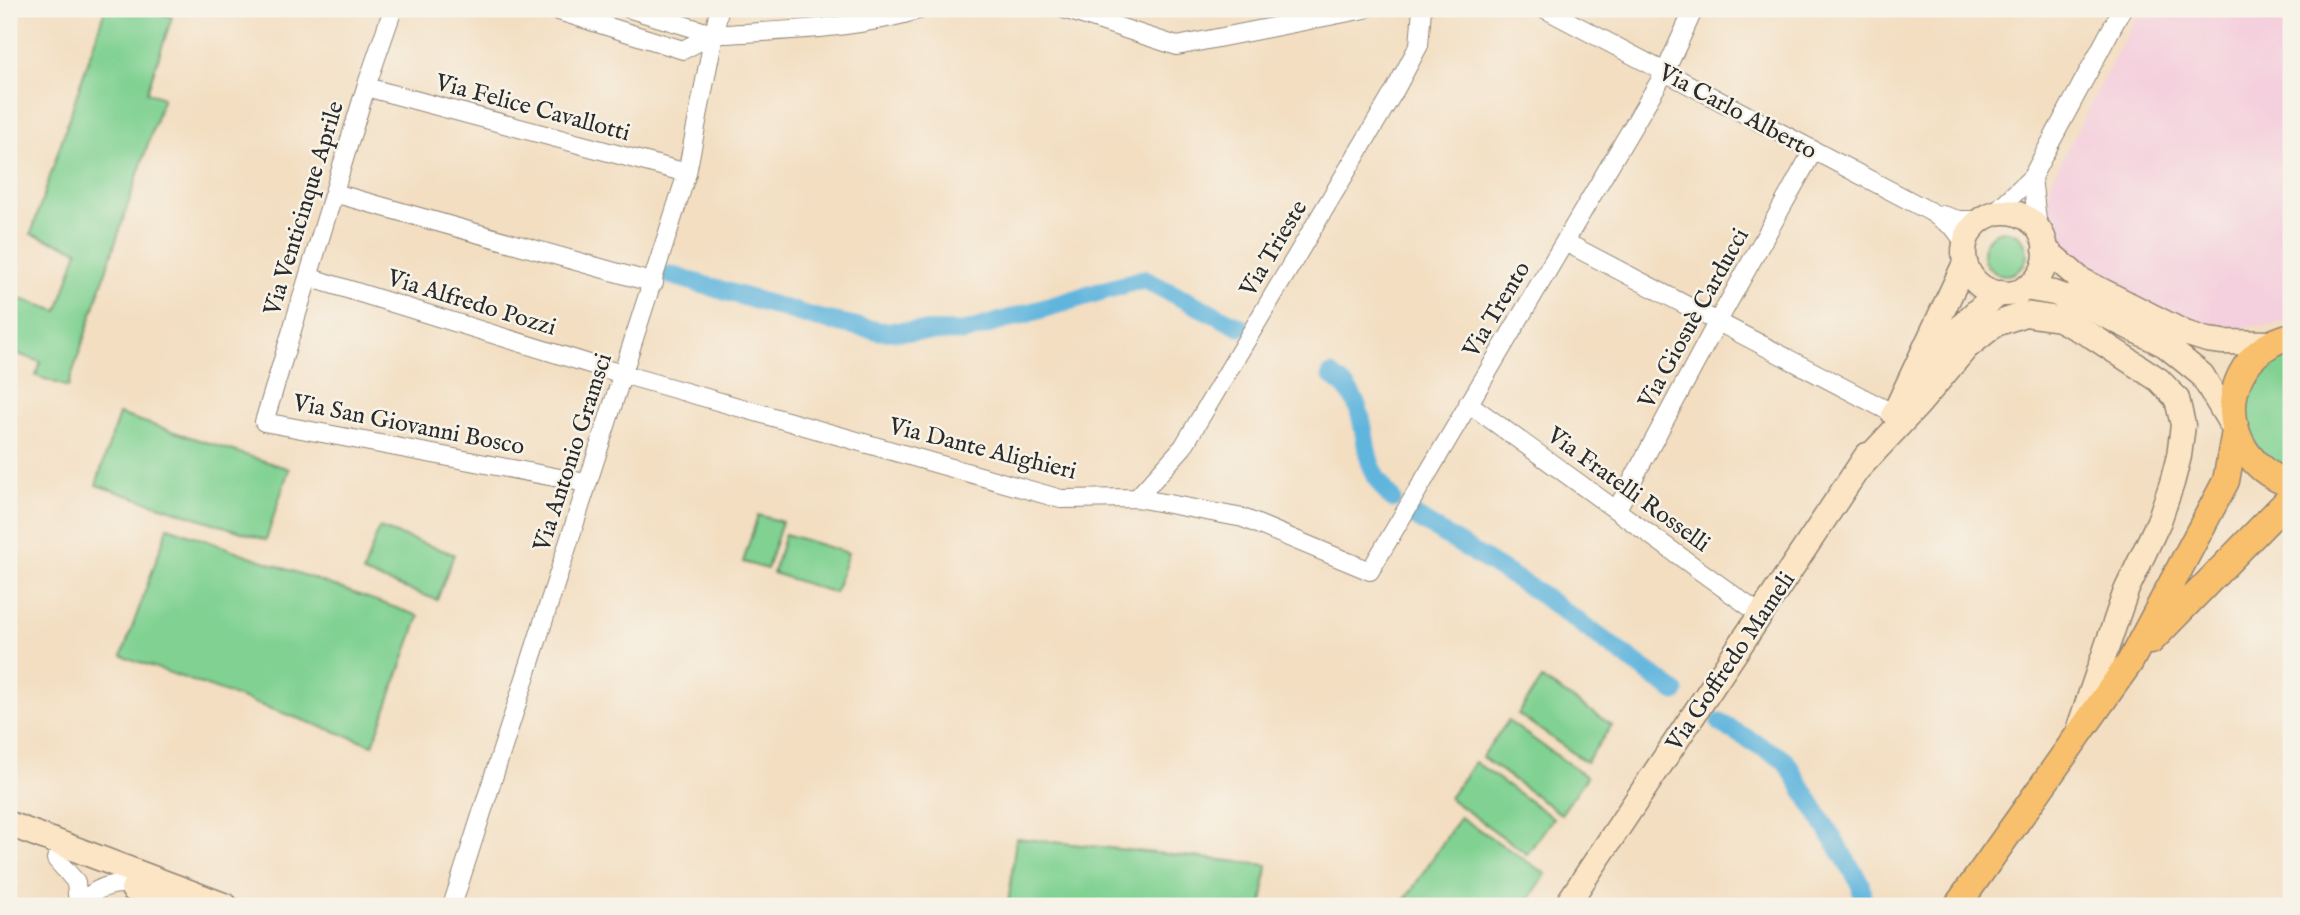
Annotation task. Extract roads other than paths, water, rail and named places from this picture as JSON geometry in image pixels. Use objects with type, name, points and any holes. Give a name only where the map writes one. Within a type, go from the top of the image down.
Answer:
[{"type":"main road","points":[[1957,906],[2130,662],[2226,481],[2235,431],[2232,407],[2237,382],[2252,358],[2281,340]]},
{"type":"main road","points":[[2235,431],[2244,450],[2261,468],[2291,484]]},
{"type":"main road","points":[[2130,662],[2291,497]]},
{"type":"street","name":"Via Venticinque Aprile","points":[[264,422],[366,87],[393,9]]},
{"type":"street","points":[[552,9],[683,50],[713,34]]},
{"type":"street","points":[[631,9],[713,34],[843,27],[922,9]]},
{"type":"street","name":"Via Antonio Gramsci","points":[[452,906],[586,483],[654,283],[687,173],[719,9]]},
{"type":"street","points":[[1064,9],[1177,46],[1356,10]]},
{"type":"street","name":"Via Trieste","points":[[1137,498],[1183,447],[1395,90],[1419,45],[1422,9]]},
{"type":"street","name":"Via Carlo Alberto","points":[[1545,9],[1931,212],[1954,228],[1965,253]]},
{"type":"street","name":"Via Trento","points":[[1370,571],[1665,72],[1694,9]]},
{"type":"street","points":[[2122,9],[2032,177],[1970,230],[1965,253],[1970,274],[1978,284],[1989,290],[2054,293],[2076,301],[2165,345],[2202,374],[2235,431]]},
{"type":"street","name":"Via Felice Cavallotti","points":[[366,87],[687,173]]},
{"type":"street","name":"Via Giosuè Carducci","points":[[1617,509],[1813,151]]},
{"type":"street","points":[[2013,291],[2041,272],[2042,239],[2032,177]]},
{"type":"street","points":[[334,192],[654,283]]},
{"type":"street","name":"Via Carlo Alberto","points":[[1931,212],[1958,219],[1987,217]]},
{"type":"street","points":[[1987,217],[2007,212],[2019,214],[2029,220],[2042,239],[2081,279],[2176,329],[2207,340],[2281,340]]},
{"type":"street","points":[[1565,242],[1894,414]]},
{"type":"street","name":"Via Goffredo Mameli","points":[[1894,414],[1965,253]]},
{"type":"street","name":"Via Alfredo Pozzi","points":[[308,277],[622,374]]},
{"type":"street","name":"Via Goffredo Mameli","points":[[1566,906],[1894,414],[1954,332],[1971,315],[2013,291]]},
{"type":"street","points":[[1858,470],[1966,348],[1996,324],[2025,314],[2059,319],[2092,337],[2160,380],[2177,399],[2183,425],[2172,483],[2159,521],[2117,615],[2073,742]]},
{"type":"street","name":"Via Dante Alighieri","points":[[622,374],[1061,499],[1137,498],[1243,518],[1370,571]]},
{"type":"street","name":"Via Fratelli Rosselli","points":[[1468,403],[1761,615]]},
{"type":"street","name":"Via San Giovanni Bosco","points":[[264,422],[586,483]]},
{"type":"street","points":[[9,824],[226,906]]},
{"type":"street","points":[[9,840],[177,906]]},
{"type":"street","points":[[56,859],[76,883],[79,906]]},
{"type":"street","points":[[79,906],[96,891],[121,884]]},
{"type":"waterway","points":[[670,275],[817,318],[879,331],[964,332],[1143,279],[1240,327]]},
{"type":"waterway","points":[[1331,375],[1344,386],[1359,410],[1370,463],[1392,499]]},
{"type":"waterway","points":[[1416,517],[1536,591],[1675,692]]},
{"type":"waterway","points":[[1720,723],[1785,760],[1860,883],[1864,906]]}]
